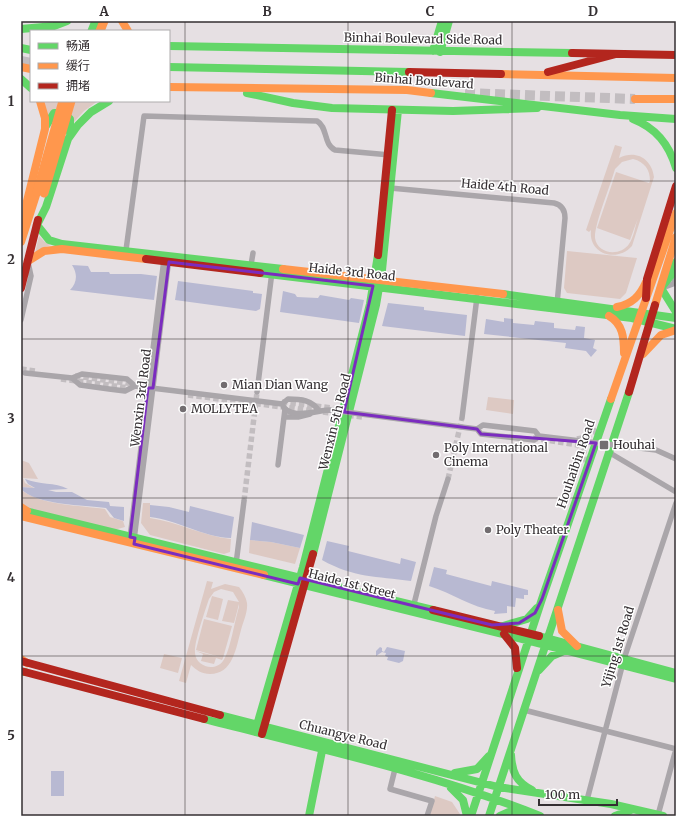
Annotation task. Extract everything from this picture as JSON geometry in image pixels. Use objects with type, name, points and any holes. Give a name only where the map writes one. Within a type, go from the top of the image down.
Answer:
[{"type":"main road","points":[[21,29],[54,26],[67,21]]},
{"type":"main road","points":[[96,21],[106,21]]},
{"type":"main road","points":[[101,30],[106,21]]},
{"type":"main road","points":[[122,21],[127,30]]},
{"type":"main road","points":[[437,51],[442,21]]},
{"type":"main road","points":[[437,51],[449,21]]},
{"type":"main road","name":"Binhai Boulevard Side Road","points":[[170,46],[676,55]]},
{"type":"main road","points":[[536,75],[616,54]]},
{"type":"main road","points":[[666,55],[676,60]]},
{"type":"main road","points":[[170,60],[195,67]]},
{"type":"main road","name":"Binhai Boulevard","points":[[170,67],[676,78]]},
{"type":"main road","points":[[21,79],[30,87]]},
{"type":"main road","name":"Binhai Boulevard","points":[[170,87],[230,89],[407,90],[676,119]]},
{"type":"main road","points":[[230,89],[312,107],[453,112],[556,107]]},
{"type":"main road","points":[[636,99],[676,100]]},
{"type":"main road","points":[[40,102],[44,114],[45,129]]},
{"type":"main road","points":[[21,288],[37,225],[40,193],[63,102]]},
{"type":"main road","points":[[24,225],[40,193],[71,102]]},
{"type":"main road","points":[[70,133],[84,116],[107,102]]},
{"type":"main road","name":"Wenxin 5th Road","points":[[377,283],[395,110]]},
{"type":"main road","points":[[21,242],[27,201],[45,129],[51,115],[61,112],[70,119],[70,133],[46,207],[37,225]]},
{"type":"main road","points":[[620,114],[643,123],[655,131],[669,147],[675,165]]},
{"type":"main road","points":[[675,165],[676,143]]},
{"type":"main road","name":"Wenxin 5th Road","points":[[260,730],[349,418],[377,283],[390,188],[390,155]]},
{"type":"main road","points":[[624,359],[622,328],[608,311],[627,305],[636,299],[642,291],[676,186]]},
{"type":"main road","name":"Houhaibin Road","points":[[471,816],[542,599],[624,359],[676,213]]},
{"type":"main road","name":"Haide 3rd Road","points":[[37,225],[48,240],[55,242],[126,250],[167,258],[272,272],[477,295],[608,311],[652,318],[676,318]]},
{"type":"main road","points":[[489,816],[610,453],[676,237]]},
{"type":"main road","name":"Haide 3rd Road","points":[[28,261],[44,251],[57,248],[251,265],[272,272]]},
{"type":"main road","points":[[661,288],[672,274],[676,262]]},
{"type":"main road","points":[[646,298],[647,279]]},
{"type":"main road","points":[[661,288],[676,312]]},
{"type":"main road","name":"Haide 3rd Road","points":[[652,318],[676,330]]},
{"type":"main road","points":[[640,358],[659,335],[676,330]]},
{"type":"main road","name":"Haide 1st Street","points":[[22,511],[132,540],[413,609],[503,634],[530,637]]},
{"type":"main road","points":[[492,625],[511,625],[525,621],[535,613],[542,599]]},
{"type":"main road","points":[[558,608],[562,631],[576,646],[585,649]]},
{"type":"main road","name":"Haide 1st Street","points":[[413,609],[492,625],[546,642],[565,650],[676,672]]},
{"type":"main road","points":[[503,634],[511,642],[517,654],[516,679]]},
{"type":"main road","name":"Haide 1st Street","points":[[546,642],[585,649],[676,679]]},
{"type":"main road","points":[[535,676],[552,656],[565,650],[585,649]]},
{"type":"main road","name":"Chuangye Road","points":[[23,661],[260,730],[322,751],[441,772],[498,787],[587,800],[661,815]]},
{"type":"main road","name":"Chuangye Road","points":[[22,672],[396,765],[439,782],[495,798],[538,815]]},
{"type":"main road","points":[[441,772],[462,772],[473,770],[480,767],[493,750]]},
{"type":"main road","points":[[511,750],[511,762],[514,777],[526,787],[548,795]]},
{"type":"main road","points":[[309,816],[322,751]]},
{"type":"main road","points":[[439,782],[456,791],[461,796],[466,805],[467,816]]},
{"type":"main road","points":[[614,816],[624,811],[634,809]]},
{"type":"main road","points":[[500,816],[516,812],[538,815]]},
{"type":"street","points":[[126,250],[144,116],[317,121],[322,124],[332,148],[390,155]]},
{"type":"street","name":"Haide 4th Road","points":[[390,188],[558,204],[564,209],[565,218],[557,305]]},
{"type":"street","points":[[251,265],[253,253]]},
{"type":"street","name":"Wenxin 3rd Road","points":[[132,540],[167,258]]},
{"type":"street","points":[[21,320],[32,276],[28,261]]},
{"type":"street","points":[[257,392],[272,272]]},
{"type":"street","points":[[661,288],[673,284],[676,279]]},
{"type":"street","points":[[462,418],[477,295]]},
{"type":"street","points":[[25,373],[72,378],[82,374],[126,379],[135,386],[307,415],[319,411],[330,410],[477,429],[482,434],[534,440],[539,436]]},
{"type":"street","points":[[72,378],[80,385],[109,389],[125,391],[135,386]]},
{"type":"street","points":[[278,465],[284,411],[288,399],[310,402],[316,405],[319,411]]},
{"type":"street","points":[[477,429],[483,425],[535,431],[539,436],[656,450],[676,459]]},
{"type":"street","points":[[610,453],[676,492]]},
{"type":"street","points":[[413,609],[436,516],[448,479]]},
{"type":"street","points":[[236,565],[244,501]]},
{"type":"street","name":"Yijing 1st Road","points":[[587,800],[623,662],[676,502]]},
{"type":"street","points":[[524,710],[676,749],[661,815]]},
{"type":"street","points":[[396,765],[390,789],[432,801],[427,816]]},
{"type":"highlighted area","points":[[169,262],[373,286],[344,412],[477,429],[481,434],[596,443],[542,599],[535,613],[519,623],[492,625],[300,578],[298,584],[134,544],[135,538],[130,537],[148,388],[153,388]]},
{"type":"shaded area","points":[[42,102],[97,102],[84,111],[74,122],[46,115]]},
{"type":"shaded area","points":[[615,145],[622,147],[619,158],[625,155],[637,155],[647,161],[653,171],[654,177],[632,246],[619,254],[612,255],[605,253],[594,245],[591,238],[591,230],[589,232],[586,230]],"holes":[[[633,159],[644,164],[648,170],[650,181],[649,183],[616,172],[597,228],[630,240],[638,218],[629,244],[620,251],[609,252],[600,248],[595,238],[595,232],[600,214],[615,169],[622,162]]]},
{"type":"shaded area","points":[[39,236],[51,245],[42,248],[35,253]]},
{"type":"shaded area","points":[[567,251],[637,258],[626,293],[620,299],[567,293],[564,288]]},
{"type":"shaded area","points":[[488,397],[514,400],[513,414],[486,410]]},
{"type":"shaded area","points":[[21,460],[29,463],[38,479],[23,478],[25,483],[34,488],[21,487]]},
{"type":"shaded area","points":[[21,490],[40,499],[51,502],[105,509],[110,517],[123,521],[125,527],[114,530],[38,511],[21,505]]},
{"type":"shaded area","points":[[143,503],[150,503],[150,518],[210,535],[231,539],[230,552],[224,554],[150,535],[141,523]]},
{"type":"shaded area","points":[[250,540],[271,542],[300,548],[295,564],[249,553]]},
{"type":"shaded area","points":[[207,581],[213,582],[211,589],[225,584],[239,587],[246,599],[247,610],[235,652],[229,665],[218,673],[210,674],[199,671],[191,665],[186,683],[179,681]],"holes":[[[221,589],[233,592],[239,602],[228,600],[222,621],[234,623],[239,604],[226,657],[220,664],[215,666],[211,667],[202,665],[196,658],[195,648],[200,626],[209,599],[214,592]]]},
{"type":"shaded area","points":[[212,596],[223,599],[218,620],[206,617]]},
{"type":"shaded area","points":[[204,619],[232,626],[223,658],[196,650]]},
{"type":"shaded area","points":[[196,651],[223,658],[222,660],[216,658],[214,664],[201,661],[203,654]]},
{"type":"shaded area","points":[[164,654],[182,658],[178,673],[160,668]]},
{"type":"shaded area","points":[[435,796],[452,802],[460,814],[459,816],[429,816]]},
{"type":"water","points":[[72,265],[88,266],[91,272],[157,276],[154,300],[70,290],[76,278]]},
{"type":"water","points":[[178,281],[253,291],[253,293],[262,294],[260,309],[256,311],[175,300]]},
{"type":"water","points":[[283,291],[295,294],[297,297],[318,298],[320,295],[349,300],[351,298],[364,300],[359,323],[280,312]]},
{"type":"water","points":[[388,303],[424,307],[424,310],[467,315],[465,336],[382,326]]},
{"type":"water","points":[[504,318],[513,319],[513,323],[534,325],[535,321],[554,323],[554,328],[575,330],[576,326],[585,327],[584,338],[595,340],[593,348],[597,350],[591,357],[586,351],[565,348],[566,343],[484,334],[486,319],[504,322]]},
{"type":"water","points":[[25,479],[58,485],[68,489],[48,490],[56,492],[72,492],[87,500],[109,502],[110,506],[124,507],[124,521],[114,518],[106,508],[49,501],[28,494],[21,489],[21,487],[35,488],[28,484]]},
{"type":"water","points":[[150,505],[169,507],[189,512],[190,506],[234,517],[231,538],[210,535],[170,521],[150,517]]},
{"type":"water","points":[[252,522],[304,535],[300,548],[271,542],[250,540]]},
{"type":"water","points":[[327,541],[349,546],[348,551],[400,564],[401,558],[416,562],[411,581],[365,575],[334,566],[322,560]]},
{"type":"water","points":[[434,567],[447,570],[446,574],[491,586],[492,581],[528,590],[528,595],[524,595],[524,599],[516,598],[515,607],[507,606],[507,613],[494,614],[495,611],[470,603],[429,586]]},
{"type":"water","points":[[380,647],[384,652],[387,647],[405,651],[403,661],[399,663],[387,660],[388,657],[385,656],[386,653],[382,652],[376,656],[376,651]]},
{"type":"water","points":[[51,771],[64,771],[64,796],[51,796]]},
{"type":"tunnel","points":[[21,61],[30,63]]},
{"type":"tunnel","points":[[465,93],[635,99]]},
{"type":"tunnel","points":[[21,369],[35,371]]},
{"type":"tunnel","points":[[75,376],[134,384]]},
{"type":"tunnel","points":[[61,379],[132,388]]},
{"type":"tunnel","points":[[244,501],[257,392]]},
{"type":"tunnel","points":[[188,395],[314,411]]},
{"type":"tunnel","points":[[282,402],[333,408]]},
{"type":"tunnel","points":[[323,412],[362,417]]},
{"type":"tunnel","points":[[448,479],[462,418]]},
{"type":"tunnel","points":[[577,439],[587,437],[601,427]]},
{"type":"tunnel","points":[[533,438],[578,445],[584,453],[587,466]]},
{"type":"traffic: fast","points":[[21,29],[54,26],[67,21]]},
{"type":"traffic: fast","points":[[92,30],[96,21]]},
{"type":"traffic: fast","points":[[433,51],[442,21]]},
{"type":"traffic: fast","points":[[440,52],[449,21]]},
{"type":"traffic: fast","points":[[170,46],[572,53]]},
{"type":"traffic: fast","points":[[21,48],[30,50]]},
{"type":"traffic: fast","points":[[170,67],[409,72]]},
{"type":"traffic: fast","points":[[21,79],[30,87]]},
{"type":"traffic: fast","points":[[247,93],[293,103],[332,108],[453,111],[537,108]]},
{"type":"traffic: fast","points":[[431,93],[620,115],[676,119]]},
{"type":"traffic: fast","points":[[37,225],[46,207],[68,139],[78,125],[91,112],[107,102]]},
{"type":"traffic: fast","points":[[313,554],[376,305],[382,270],[398,110]]},
{"type":"traffic: fast","points":[[46,126],[54,113],[64,113],[70,119],[70,133]]},
{"type":"traffic: fast","points":[[633,119],[655,132],[670,151],[676,168]]},
{"type":"traffic: fast","points":[[37,225],[49,240],[62,244],[283,269]]},
{"type":"traffic: fast","points":[[255,732],[303,567],[370,304],[378,255]]},
{"type":"traffic: fast","points":[[661,288],[672,274],[676,262]]},
{"type":"traffic: fast","points":[[260,273],[632,318],[676,329]]},
{"type":"traffic: fast","points":[[661,288],[676,312]]},
{"type":"traffic: fast","points":[[503,294],[676,318]]},
{"type":"traffic: fast","points":[[489,816],[629,392]]},
{"type":"traffic: fast","points":[[471,816],[542,599],[611,399]]},
{"type":"traffic: fast","points":[[21,510],[433,610]]},
{"type":"traffic: fast","points":[[264,575],[503,634],[676,679]]},
{"type":"traffic: fast","points":[[503,626],[527,619],[537,608]]},
{"type":"traffic: fast","points":[[539,636],[676,673]]},
{"type":"traffic: fast","points":[[539,670],[552,656],[566,650]]},
{"type":"traffic: fast","points":[[220,715],[498,787],[611,804],[663,816]]},
{"type":"traffic: fast","points":[[204,719],[416,774],[540,816]]},
{"type":"traffic: fast","points":[[309,816],[322,751]]},
{"type":"traffic: fast","points":[[511,755],[512,767],[516,776],[522,784],[532,790]]},
{"type":"traffic: fast","points":[[455,773],[477,769],[489,756]]},
{"type":"traffic: fast","points":[[451,788],[463,800],[467,816]]},
{"type":"traffic: fast","points":[[615,816],[631,810]]},
{"type":"traffic: fast","points":[[500,816],[509,812],[525,813]]},
{"type":"traffic: slow","points":[[100,30],[104,21]]},
{"type":"traffic: slow","points":[[122,21],[127,30]]},
{"type":"traffic: slow","points":[[21,67],[30,69]]},
{"type":"traffic: slow","points":[[501,74],[676,78]]},
{"type":"traffic: slow","points":[[170,87],[407,90],[431,93]]},
{"type":"traffic: slow","points":[[635,99],[676,99]]},
{"type":"traffic: slow","points":[[26,224],[27,201],[45,129],[45,118],[40,102]]},
{"type":"traffic: slow","points":[[37,192],[63,102]]},
{"type":"traffic: slow","points":[[44,193],[71,102]]},
{"type":"traffic: slow","points":[[21,242],[37,192]]},
{"type":"traffic: slow","points":[[611,399],[676,213]]},
{"type":"traffic: slow","points":[[655,305],[676,237]]},
{"type":"traffic: slow","points":[[28,261],[44,251],[62,249],[146,259]]},
{"type":"traffic: slow","points":[[283,269],[503,294]]},
{"type":"traffic: slow","points":[[617,307],[627,304],[635,299],[646,282]]},
{"type":"traffic: slow","points":[[609,316],[614,319],[620,327],[624,342],[624,353]]},
{"type":"traffic: slow","points":[[643,354],[661,335],[676,330]]},
{"type":"traffic: slow","points":[[21,507],[27,511]]},
{"type":"traffic: slow","points":[[21,516],[264,575]]},
{"type":"traffic: slow","points":[[558,610],[562,631],[577,646]]},
{"type":"traffic: slow","points":[[21,659],[27,663]]},
{"type":"traffic: jam","points":[[572,53],[676,55]]},
{"type":"traffic: jam","points":[[548,72],[616,54]]},
{"type":"traffic: jam","points":[[409,72],[501,74]]},
{"type":"traffic: jam","points":[[378,255],[392,110]]},
{"type":"traffic: jam","points":[[646,298],[647,279],[676,186]]},
{"type":"traffic: jam","points":[[21,288],[38,220]]},
{"type":"traffic: jam","points":[[146,259],[260,273]]},
{"type":"traffic: jam","points":[[629,392],[655,305]]},
{"type":"traffic: jam","points":[[262,734],[313,554]]},
{"type":"traffic: jam","points":[[433,610],[539,636]]},
{"type":"traffic: jam","points":[[504,634],[515,648],[517,668]]},
{"type":"traffic: jam","points":[[21,661],[220,715]]},
{"type":"traffic: jam","points":[[21,671],[204,719]]},
{"type":"place","name":"Mian Dian Wang","points":[[224,385]]},
{"type":"place","name":"MOLLYTEA","points":[[183,409]]},
{"type":"place","name":"Houhai","points":[[604,445]]},
{"type":"place","name":"Poly International Cinema","points":[[436,455]]},
{"type":"place","name":"Poly Theater","points":[[488,530]]}]
